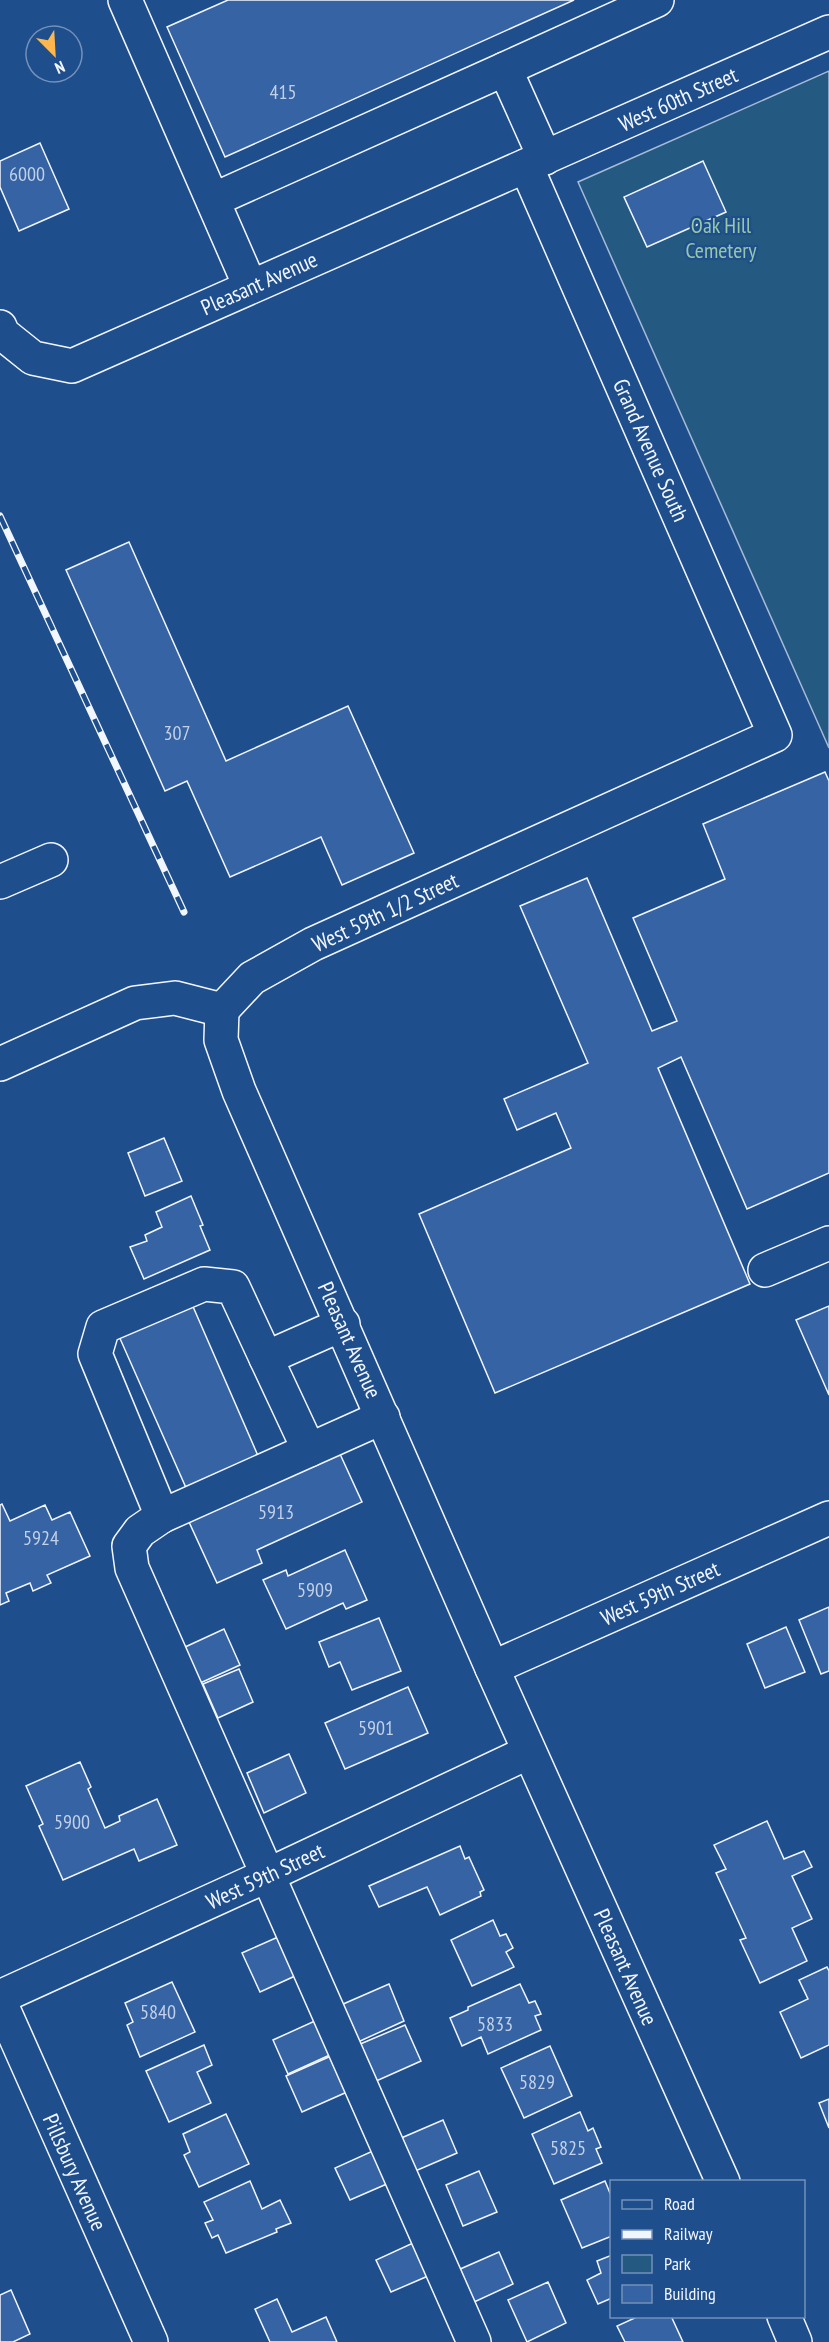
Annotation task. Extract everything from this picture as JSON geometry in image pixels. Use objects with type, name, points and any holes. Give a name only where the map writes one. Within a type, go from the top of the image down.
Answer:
[{"type":"street","points":[[124,0],[250,286]]},
{"type":"street","points":[[213,200],[657,0]]},
{"type":"street","name":"West 60th Street","points":[[535,162],[829,32]]},
{"type":"street","name":"Grand Avenue South","points":[[505,69],[535,162],[775,735]]},
{"type":"street","name":"Pleasant Avenue","points":[[0,327],[3,334],[33,358],[72,366],[535,162]]},
{"type":"street","name":"West 59th 1/2 Street","points":[[222,1010],[252,978],[313,944],[775,735]]},
{"type":"street","points":[[0,882],[51,860]]},
{"type":"street","points":[[0,1064],[135,1003],[175,998],[222,1010]]},
{"type":"street","name":"Pleasant Avenue","points":[[222,1010],[221,1040],[239,1091],[529,1752],[723,2180]]},
{"type":"street","points":[[765,1270],[829,1243]]},
{"type":"street","points":[[162,1516],[95,1354],[103,1327],[204,1284],[233,1287],[309,1450]]},
{"type":"street","points":[[266,1358],[343,1324]]},
{"type":"street","points":[[383,1417],[162,1516],[140,1531],[129,1546],[132,1569],[474,2342]]},
{"type":"street","name":"West 59th Street","points":[[492,1668],[829,1518]]},
{"type":"street","name":"West 59th Street","points":[[0,1997],[268,1875],[529,1752]]},
{"type":"street","name":"Pillsbury Avenue","points":[[0,2002],[151,2342]]},
{"type":"street","points":[[785,2318],[795,2342]]},
{"type":"green space","name":"Oak Hill Cemetery","points":[[829,71],[829,748],[578,182]]},
{"type":"building","points":[[228,0],[574,0],[225,157],[167,27]]},
{"type":"building","points":[[40,143],[69,209],[19,231],[0,187],[0,161]]},
{"type":"building","points":[[703,161],[726,212],[647,247],[624,197]]},
{"type":"building","points":[[129,542],[226,761],[348,706],[414,853],[342,885],[321,837],[230,877],[187,781],[165,791],[66,570]]},
{"type":"building","points":[[825,772],[829,781],[829,1173],[747,1209],[681,1057],[658,1068],[750,1284],[495,1393],[419,1214],[571,1148],[556,1113],[517,1130],[504,1099],[588,1063],[520,906],[587,878],[652,1031],[677,1021],[633,918],[725,879],[703,824]]},
{"type":"building","points":[[164,1138],[182,1181],[145,1196],[128,1153]]},
{"type":"building","points":[[191,1196],[210,1250],[144,1279],[130,1247],[147,1241],[145,1235],[162,1227],[156,1212]]},
{"type":"building","points":[[191,1302],[259,1458],[187,1490],[118,1334]]},
{"type":"building","points":[[829,1306],[829,1395],[796,1320]]},
{"type":"building","points":[[340,1454],[362,1502],[257,1550],[262,1563],[217,1583],[189,1522]]},
{"type":"building","points":[[2,1504],[10,1521],[45,1505],[52,1520],[70,1512],[90,1556],[47,1575],[51,1583],[33,1591],[30,1583],[6,1593],[9,1601],[0,1605],[0,1505]]},
{"type":"building","points":[[345,1550],[367,1600],[346,1609],[343,1603],[286,1629],[263,1580],[286,1570],[288,1576]]},
{"type":"building","points":[[829,1607],[829,1671],[821,1674],[799,1620]]},
{"type":"building","points":[[379,1618],[401,1671],[352,1690],[340,1662],[329,1667],[319,1642]]},
{"type":"building","points":[[786,1627],[805,1672],[765,1688],[747,1644]]},
{"type":"building","points":[[224,1629],[240,1665],[198,1684],[183,1648]]},
{"type":"building","points":[[239,1669],[253,1702],[218,1718],[203,1684]]},
{"type":"building","points":[[408,1687],[428,1733],[345,1769],[325,1723]]},
{"type":"building","points":[[289,1754],[306,1793],[264,1813],[247,1773]]},
{"type":"building","points":[[80,1762],[91,1787],[88,1789],[105,1828],[120,1821],[119,1816],[157,1799],[177,1845],[139,1861],[134,1849],[63,1880],[39,1826],[43,1824],[26,1786]]},
{"type":"building","points":[[767,1821],[784,1859],[804,1851],[812,1867],[792,1876],[812,1919],[792,1928],[807,1961],[760,1983],[740,1940],[746,1938],[716,1873],[726,1869],[714,1845]]},
{"type":"building","points":[[460,1846],[465,1859],[469,1857],[484,1890],[480,1892],[481,1896],[440,1915],[427,1887],[379,1907],[369,1886]]},
{"type":"building","points":[[493,1920],[500,1936],[506,1934],[513,1948],[506,1952],[514,1967],[472,1986],[451,1940]]},
{"type":"building","points":[[278,1937],[295,1976],[260,1992],[242,1953]]},
{"type":"building","points":[[827,1967],[829,1971],[829,2045],[801,2058],[780,2012],[808,1999],[799,1980]]},
{"type":"building","points":[[172,1982],[195,2032],[140,2057],[127,2025],[133,2022],[125,2003]]},
{"type":"building","points":[[389,1984],[404,2021],[358,2042],[341,2005]]},
{"type":"building","points":[[520,1984],[529,2003],[535,2001],[541,2014],[535,2016],[541,2030],[488,2054],[481,2037],[462,2046],[450,2018],[468,2010],[468,2007]]},
{"type":"building","points":[[317,2020],[332,2054],[288,2074],[273,2040]]},
{"type":"building","points":[[405,2025],[421,2061],[374,2082],[358,2045]]},
{"type":"building","points":[[204,2045],[212,2065],[197,2072],[211,2103],[169,2122],[146,2071]]},
{"type":"building","points":[[550,2046],[572,2096],[524,2118],[501,2068]]},
{"type":"building","points":[[331,2056],[347,2092],[302,2112],[286,2076]]},
{"type":"building","points":[[829,2099],[829,2128],[819,2103]]},
{"type":"building","points":[[580,2112],[588,2131],[593,2128],[601,2147],[596,2149],[602,2163],[554,2184],[532,2134]]},
{"type":"building","points":[[226,2114],[249,2164],[199,2187],[184,2155],[190,2152],[183,2134]]},
{"type":"building","points":[[443,2120],[457,2153],[413,2172],[399,2139]]},
{"type":"building","points":[[375,2150],[389,2183],[350,2200],[335,2168]]},
{"type":"building","points":[[479,2171],[497,2212],[463,2226],[446,2185]]},
{"type":"building","points":[[250,2181],[262,2209],[280,2200],[291,2223],[276,2229],[277,2232],[226,2253],[218,2235],[212,2238],[205,2223],[213,2220],[204,2202]]},
{"type":"building","points":[[605,2181],[610,2193],[610,2237],[582,2248],[561,2200]]},
{"type":"building","points":[[413,2243],[428,2276],[391,2292],[376,2260]]},
{"type":"building","points":[[499,2252],[513,2284],[472,2303],[458,2270]]},
{"type":"building","points":[[610,2256],[610,2299],[598,2304],[587,2280],[601,2273],[597,2261]]},
{"type":"building","points":[[548,2282],[566,2323],[527,2342],[508,2300]]},
{"type":"building","points":[[11,2290],[30,2334],[13,2342],[0,2342],[0,2295]]},
{"type":"building","points":[[277,2299],[292,2332],[326,2317],[337,2342],[270,2342],[255,2309]]},
{"type":"building","points":[[635,2318],[672,2318],[683,2342],[625,2342],[617,2326]]},
{"type":"railway","points":[[0,516],[184,912]]}]
